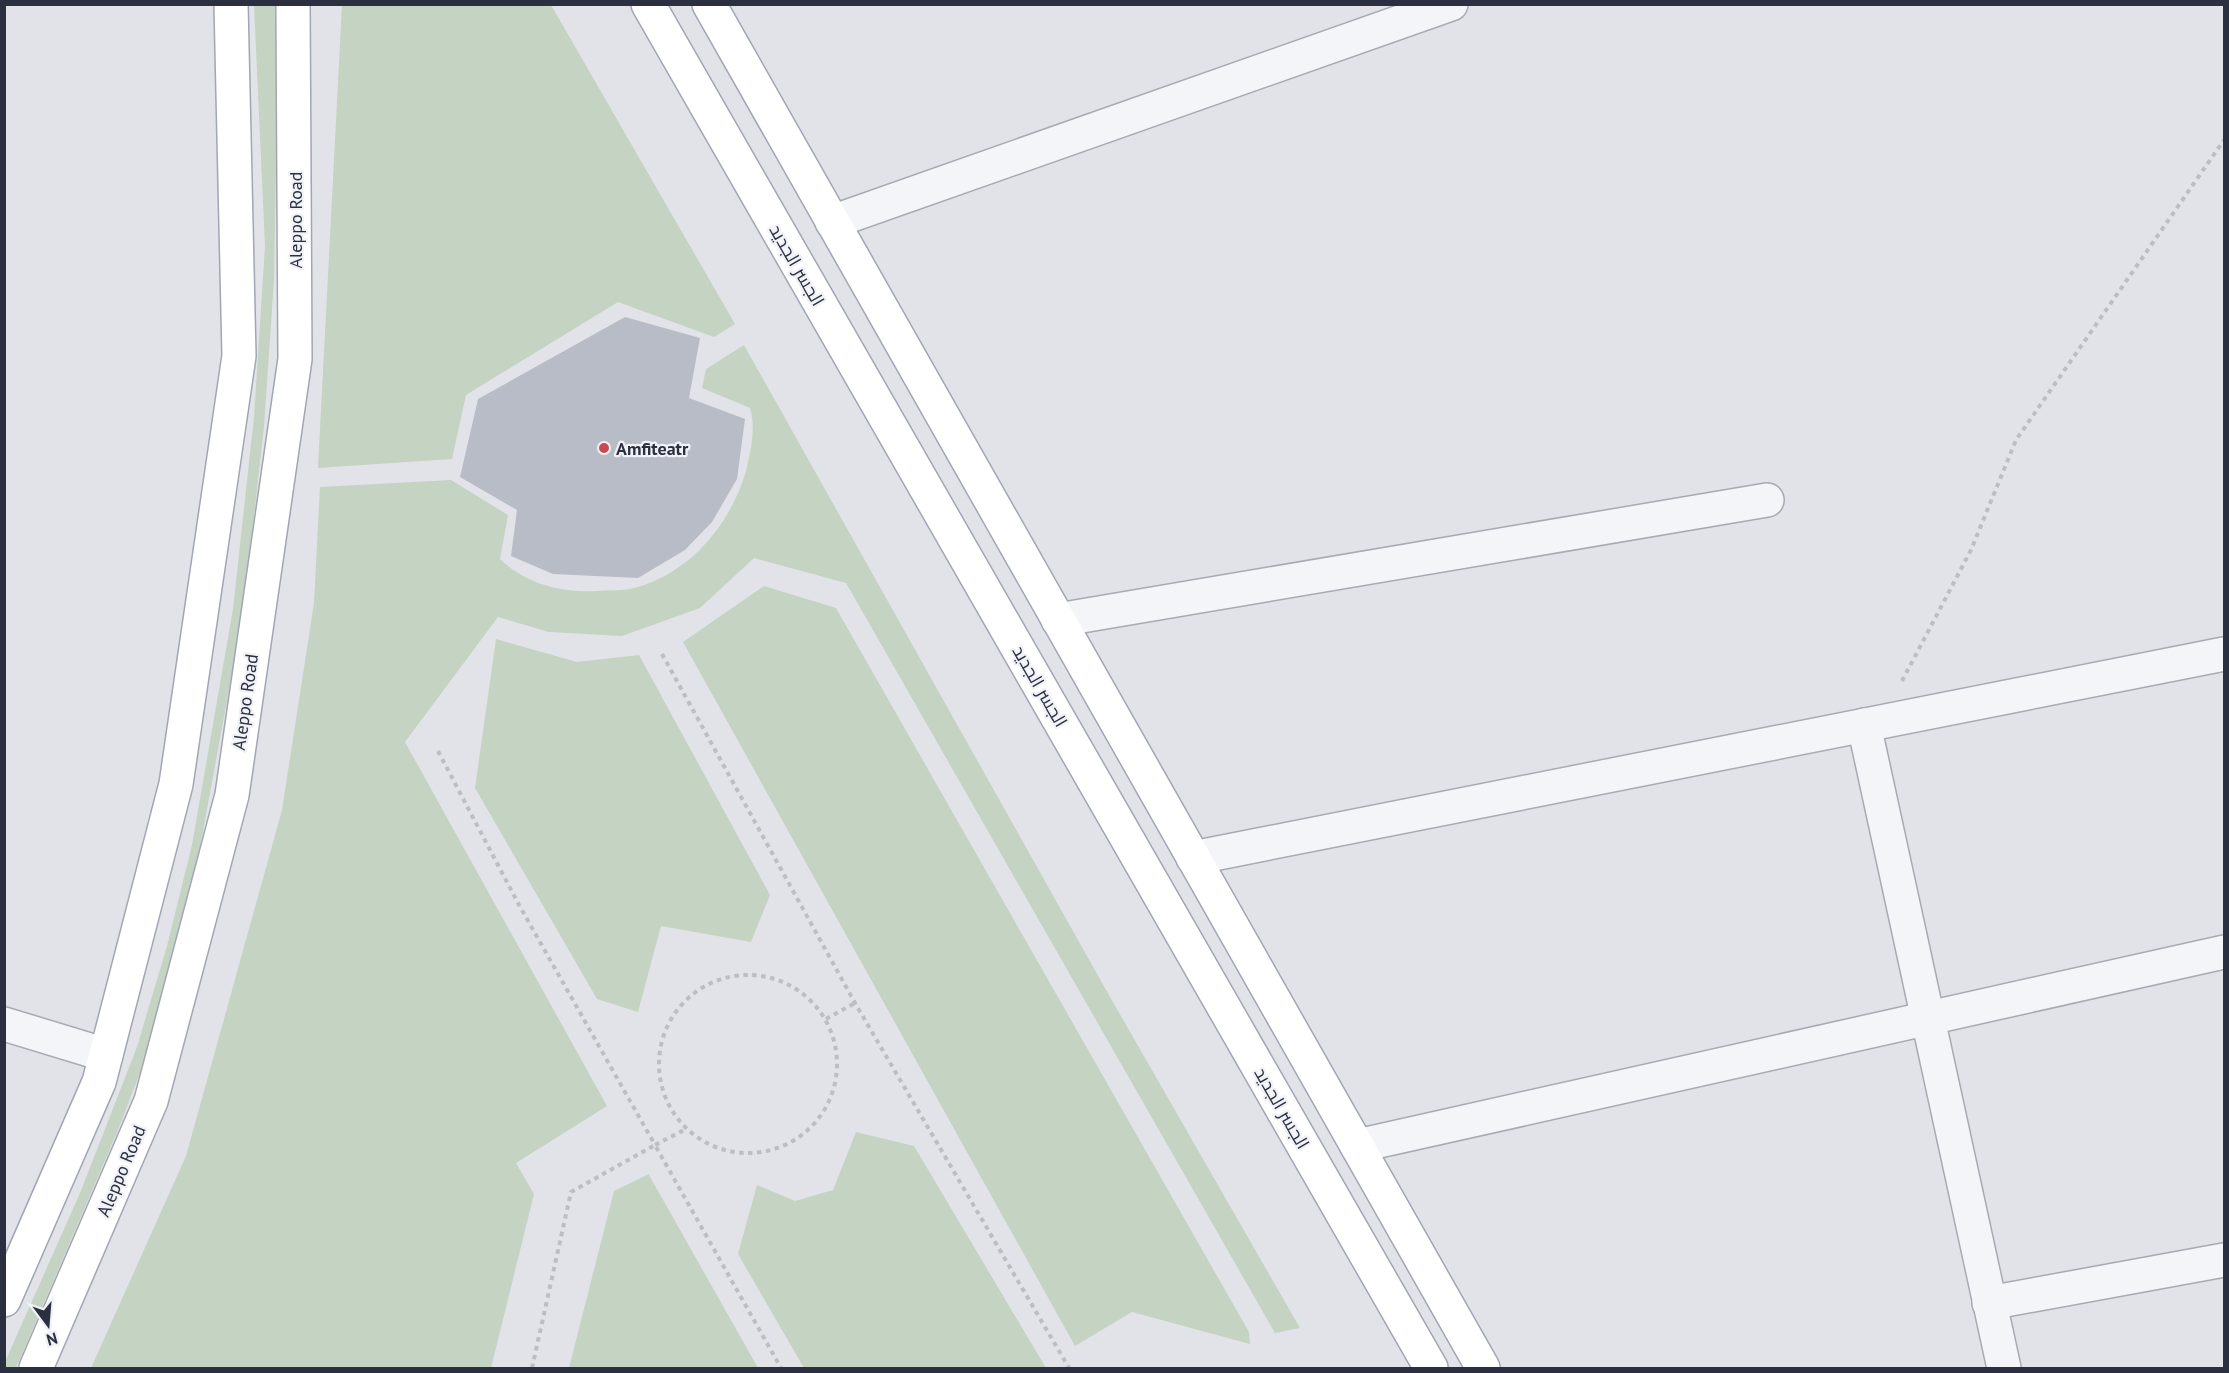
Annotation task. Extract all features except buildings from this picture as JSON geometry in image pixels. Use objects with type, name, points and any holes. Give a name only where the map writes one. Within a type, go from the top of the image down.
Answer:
[{"type":"main road","points":[[4,1300],[99,1082],[177,784],[239,356],[231,4]]},
{"type":"main road","name":"Aleppo Road","points":[[36,1368],[152,1101],[232,795],[295,359],[293,4]]},
{"type":"main road","name":"الجسر الجديد","points":[[648,4],[1431,1368]]},
{"type":"main road","points":[[709,4],[1483,1368]]},
{"type":"street","points":[[832,222],[1451,4]]},
{"type":"street","points":[[1058,620],[1767,500]]},
{"type":"street","points":[[1193,858],[2224,654]]},
{"type":"street","points":[[1864,725],[2004,1368]]},
{"type":"street","points":[[1357,1146],[2224,952]]},
{"type":"street","points":[[4,1024],[106,1054]]},
{"type":"street","points":[[1989,1303],[2224,1260]]},
{"type":"path","points":[[1864,725],[1903,680],[1971,550],[2016,440],[2224,140]]},
{"type":"path","points":[[662,654],[855,1003],[1068,1368]]},
{"type":"path","points":[[438,751],[519,905],[781,1368]]},
{"type":"path","points":[[753,975],[782,981],[807,996],[826,1019],[836,1048],[837,1077],[828,1106],[810,1130],[785,1146],[756,1154],[726,1152],[699,1140],[677,1119],[663,1094],[658,1065],[663,1036],[676,1011],[698,990],[724,978],[753,975]]},
{"type":"path","points":[[826,1019],[855,1003]]},
{"type":"path","points":[[532,1368],[571,1192],[687,1128]]},
{"type":"green space","points":[[254,5],[279,5],[274,280],[264,427],[243,614],[194,880],[148,1052],[118,1130],[16,1368],[5,1368],[5,1362],[80,1193],[137,1047],[167,946],[192,845],[233,609],[254,417],[265,246]]},
{"type":"green space","points":[[342,5],[551,5],[735,324],[714,337],[618,302],[466,395],[452,459],[318,468]]},
{"type":"green space","points":[[744,345],[1110,997],[1300,1328],[1275,1333],[846,583],[754,558],[700,608],[622,636],[549,632],[498,617],[405,742],[607,1106],[516,1163],[534,1194],[491,1368],[91,1368],[186,1156],[282,810],[314,603],[320,487],[451,480],[508,515],[500,559],[521,575],[545,585],[571,590],[618,590],[638,587],[658,580],[692,557],[719,526],[739,490],[750,455],[753,423],[750,408],[702,388],[706,369]]},
{"type":"green space","points":[[764,586],[836,608],[1249,1332],[1250,1344],[1132,1312],[1075,1346],[683,642]]},
{"type":"green space","points":[[496,639],[577,662],[639,655],[770,895],[751,942],[661,926],[638,1012],[597,999],[475,788]]},
{"type":"green space","points":[[856,1132],[914,1146],[1046,1368],[804,1368],[738,1254],[757,1185],[795,1201],[833,1190]]},
{"type":"green space","points":[[649,1174],[758,1368],[569,1368],[614,1191]]},
{"type":"place","name":"Amfiteatr","points":[[604,448]]}]
